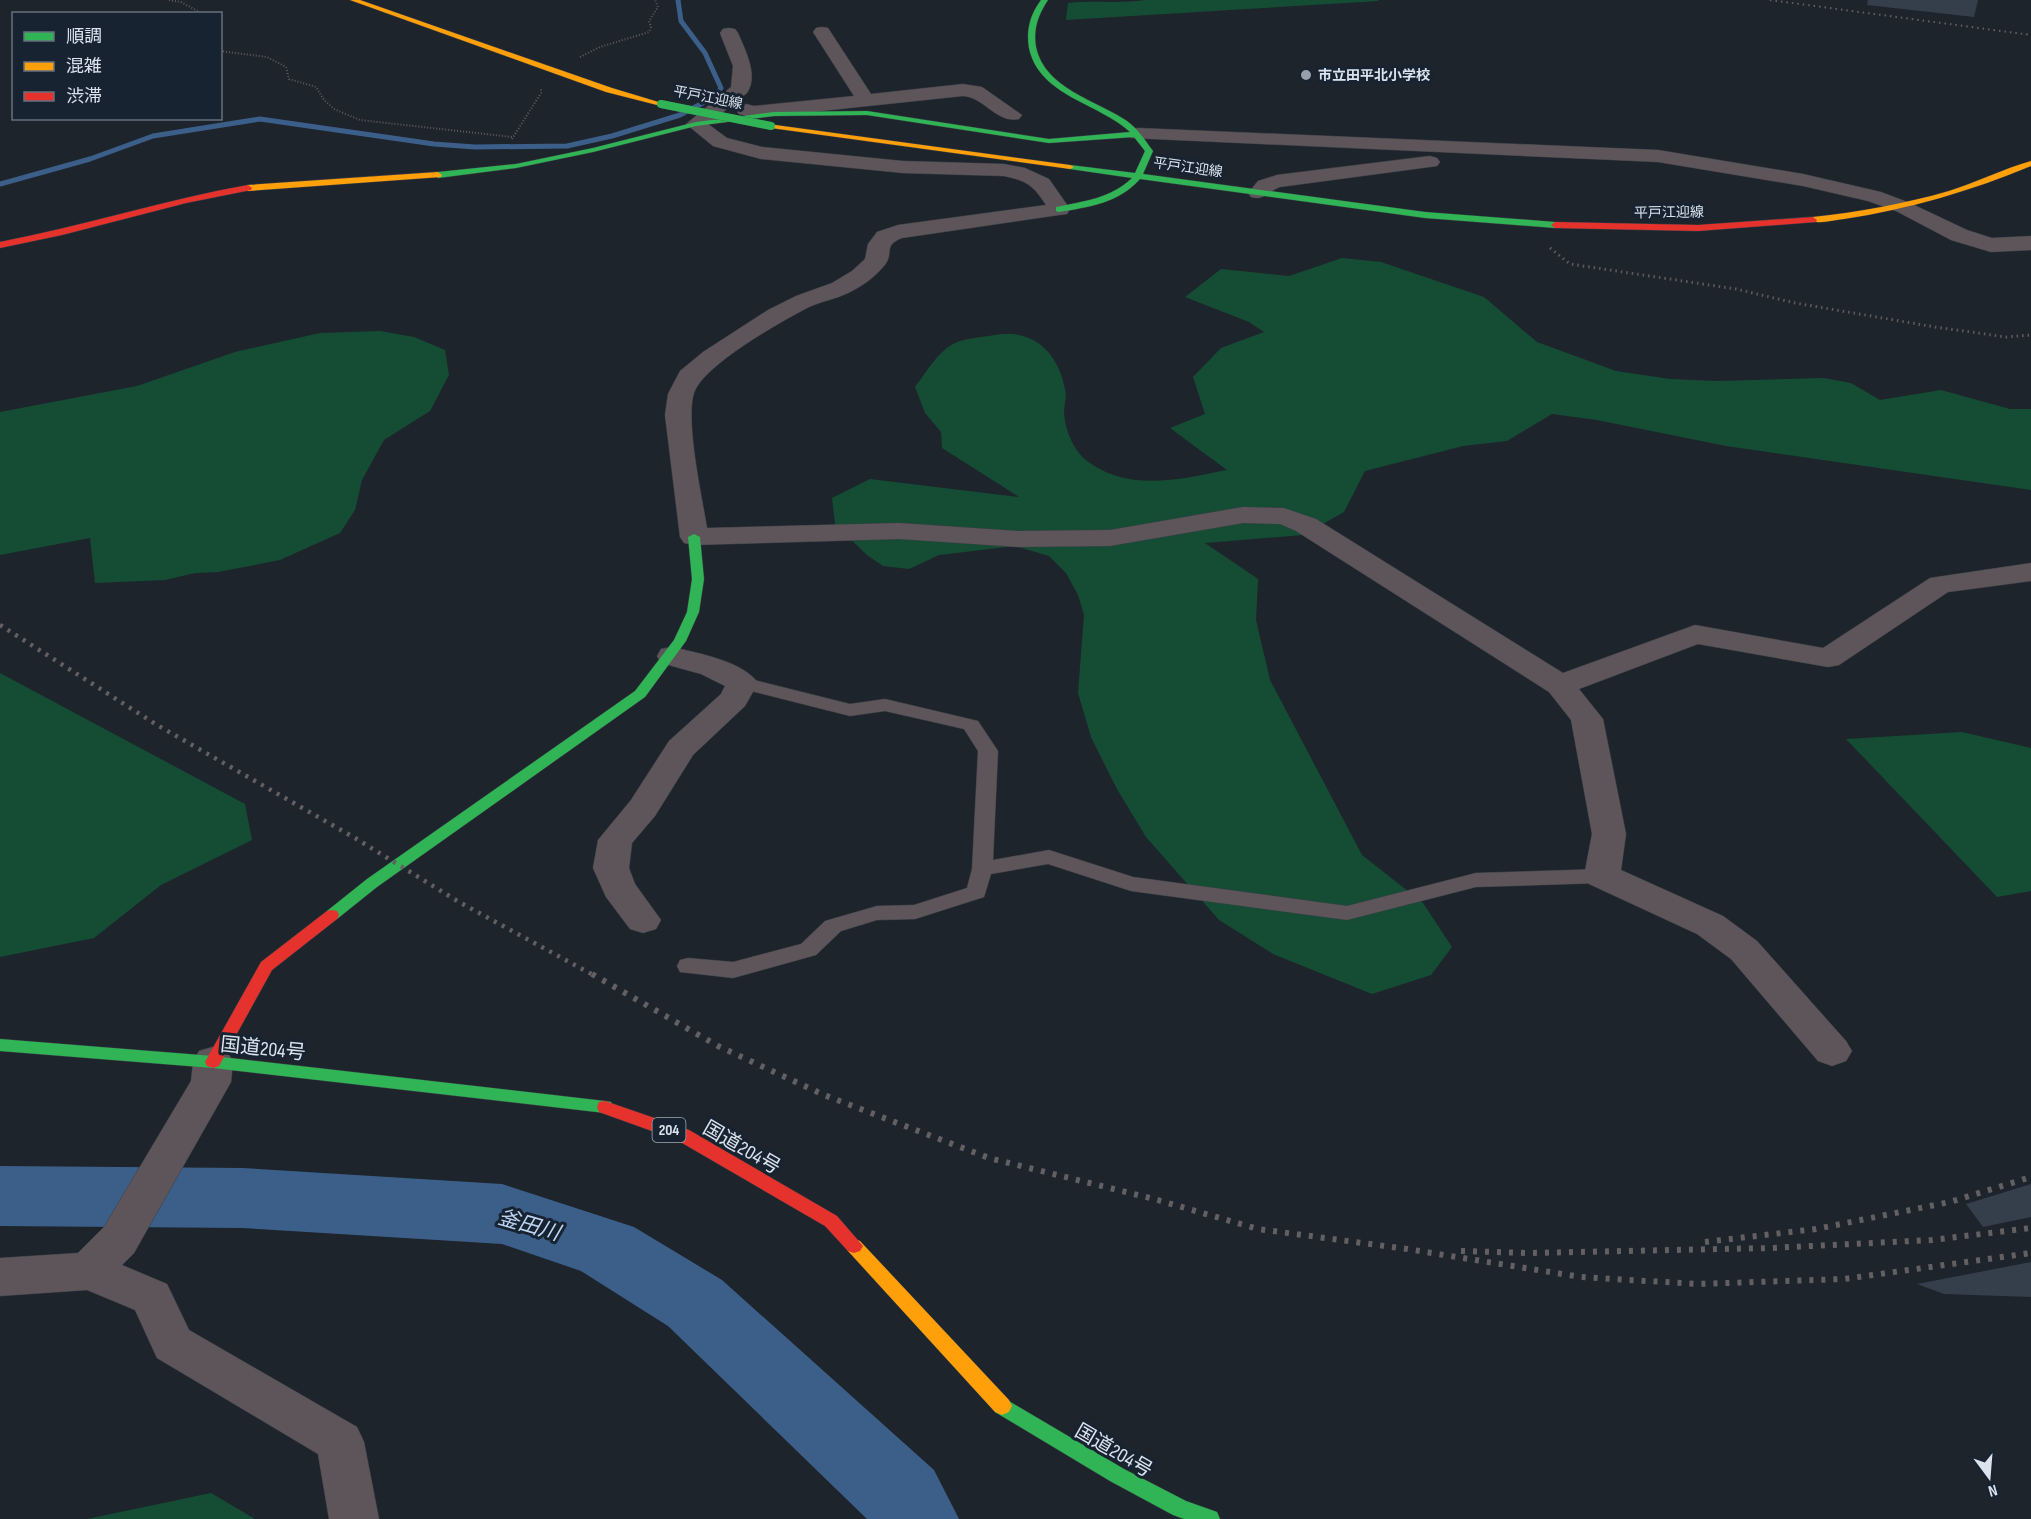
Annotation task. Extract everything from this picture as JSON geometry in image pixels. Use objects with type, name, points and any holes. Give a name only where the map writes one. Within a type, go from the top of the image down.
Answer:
[{"type":"main road","name":"平戸江迎線","points":[[353,0],[412,18],[609,90],[661,104],[771,126],[1425,215],[1530,225],[1691,229],[1832,218],[1903,207],[1961,193],[2031,163]]},
{"type":"main road","points":[[1045,0],[1033,20],[1030,46],[1034,61],[1059,86],[1118,118],[1138,134],[1149,150],[1147,166],[1140,177],[1113,197],[1059,209]]},
{"type":"main road","points":[[0,245],[77,230],[175,202],[222,192],[300,183],[462,173],[516,166],[593,150],[696,124],[774,114],[830,111],[867,113],[1049,141],[1138,134]]},
{"type":"main road","points":[[212,1072],[266,966],[372,883],[640,694],[672,656],[693,615],[698,581],[694,537]]},
{"type":"main road","name":"国道204号","points":[[0,1046],[212,1072],[598,1105],[683,1135],[831,1221],[1003,1407],[1117,1475],[1180,1508],[1210,1519]]},
{"type":"street","points":[[822,32],[866,100]]},
{"type":"street","points":[[729,33],[742,66],[740,89],[696,124],[720,142],[761,153],[903,167],[1004,170],[1025,174],[1042,183],[1059,209],[898,232],[885,237],[879,243],[876,261],[860,276],[840,288],[804,300],[776,315],[712,357],[690,376],[681,394],[678,415],[694,537],[899,531],[1018,538],[1110,538],[1243,515],[1284,516],[1306,525],[1560,685],[1587,719],[1609,834],[1602,876],[1710,925],[1744,950],[1832,1051]]},
{"type":"street","points":[[721,104],[754,112],[963,90],[975,91],[1012,115]]},
{"type":"street","points":[[1138,134],[1658,156],[1803,180],[1874,196],[1903,207],[1959,235],[1990,245],[2031,243]]},
{"type":"street","points":[[1258,194],[1265,185],[1277,181],[1478,156],[1500,149]]},
{"type":"street","points":[[1560,685],[1695,634],[1828,658],[1940,584],[2031,572]]},
{"type":"street","points":[[643,920],[619,888],[611,868],[615,840],[643,808],[681,748],[734,699],[741,683],[712,667],[672,656]]},
{"type":"street","points":[[0,1278],[104,1256],[212,1072]]},
{"type":"street","points":[[104,1256],[151,1297],[173,1344],[340,1442],[354,1519]]},
{"type":"lane","points":[[688,966],[733,970],[808,950],[833,926],[877,913],[915,912],[977,892],[982,869],[988,751],[971,725],[885,705],[850,710],[741,683]]},
{"type":"lane","points":[[982,869],[1049,856],[1131,884],[1347,913],[1476,880],[1602,876]]},
{"type":"path","points":[[169,0],[181,2],[199,12]]},
{"type":"path","points":[[222,51],[267,57],[285,67],[289,79],[316,87],[323,102],[338,113],[360,120],[512,138]]},
{"type":"path","points":[[1530,225],[1540,239],[1570,264],[1736,289],[1935,327],[2006,337],[2031,335]]},
{"type":"green space","points":[[1145,0],[1379,1],[1066,20],[1068,3]]},
{"type":"green space","points":[[1342,258],[1381,262],[1484,297],[1537,342],[1616,371],[1670,379],[1718,381],[1824,378],[1851,383],[1880,400],[1941,390],[2010,409],[2031,409],[2031,490],[1726,446],[1597,420],[1552,414],[1507,441],[1463,446],[1365,471],[1344,512],[1303,535],[1205,543],[1258,579],[1256,620],[1270,680],[1362,855],[1423,903],[1452,947],[1431,975],[1372,994],[1273,954],[1219,920],[1146,837],[1117,789],[1091,737],[1078,693],[1084,615],[1078,595],[1066,573],[1049,556],[1015,546],[939,555],[909,569],[883,566],[867,555],[835,524],[832,498],[870,479],[1019,497],[942,448],[941,432],[925,413],[915,387],[938,357],[955,343],[1009,334],[1021,335],[1042,346],[1057,364],[1066,392],[1064,412],[1068,433],[1079,453],[1090,463],[1122,478],[1157,481],[1227,470],[1170,428],[1205,414],[1193,377],[1221,348],[1264,332],[1249,322],[1185,297],[1221,269],[1289,276]]},
{"type":"green space","points":[[380,331],[414,337],[445,350],[449,375],[430,411],[384,440],[362,480],[355,510],[340,533],[280,560],[165,580],[95,583],[90,538],[0,555],[0,412],[137,386],[235,352],[320,333]]},
{"type":"green space","points":[[0,673],[245,804],[252,840],[161,885],[94,938],[0,957]]},
{"type":"green space","points":[[1962,732],[2031,748],[2031,891],[1997,897],[1846,739]]},
{"type":"green space","points":[[211,1493],[255,1519],[87,1519]]},
{"type":"building","points":[[1868,0],[1978,0],[1974,17],[1867,5]]},
{"type":"building","points":[[2031,1184],[2031,1217],[1983,1227],[1966,1204]]},
{"type":"building","points":[[2031,1262],[2031,1297],[1944,1294],[1917,1284]]},
{"type":"waterway","points":[[0,184],[90,159],[153,136],[260,119],[434,144],[475,147],[567,146],[612,136],[680,115],[716,96],[721,88],[705,53],[681,21],[678,0]]},
{"type":"waterway","name":"釜田川","points":[[0,1196],[242,1198],[502,1214],[607,1249],[695,1303],[904,1498],[916,1519]]},
{"type":"railway","points":[[1770,0],[2031,35]]},
{"type":"railway","points":[[0,625],[157,725],[355,838],[459,902],[595,976]]},
{"type":"railway","points":[[592,974],[718,1046],[824,1095],[989,1158],[1154,1199],[1258,1229],[1407,1249],[1581,1277],[1697,1284],[1844,1279],[2031,1253]]},
{"type":"railway","points":[[1705,1242],[1816,1229],[1950,1202],[2031,1177]]},
{"type":"railway","points":[[1461,1251],[1529,1253],[1771,1248],[1932,1240],[2031,1228]]},
{"type":"traffic: fast","points":[[1045,0],[1039,8],[1031,33],[1034,55],[1042,69],[1064,89],[1125,124],[1149,151],[1136,179],[1126,188],[1103,200],[1059,209]]},
{"type":"traffic: fast","points":[[661,104],[771,126]]},
{"type":"traffic: fast","points":[[438,175],[516,166],[593,150],[696,124],[774,114],[867,113],[1049,141],[1138,134]]},
{"type":"traffic: fast","points":[[1070,167],[1425,215],[1555,225]]},
{"type":"traffic: fast","points":[[332,915],[372,883],[640,694],[680,641],[693,612],[698,579],[694,537]]},
{"type":"traffic: fast","points":[[0,1045],[213,1062],[605,1107]]},
{"type":"traffic: fast","points":[[1002,1406],[1117,1475],[1180,1508],[1210,1519]]},
{"type":"traffic: slow","points":[[353,0],[609,90],[661,104]]},
{"type":"traffic: slow","points":[[771,126],[1070,167]]},
{"type":"traffic: slow","points":[[1813,220],[1897,207],[1951,193],[2031,163]]},
{"type":"traffic: slow","points":[[248,188],[438,175]]},
{"type":"traffic: slow","points":[[854,1246],[1002,1406]]},
{"type":"traffic: jam","points":[[0,245],[62,232],[186,200],[248,188]]},
{"type":"traffic: jam","points":[[1555,225],[1698,228],[1813,220]]},
{"type":"traffic: jam","points":[[213,1062],[266,966],[332,915]]},
{"type":"traffic: jam","points":[[605,1107],[683,1135],[831,1221],[854,1246]]},
{"type":"place","name":"市立田平北小学校","points":[[1306,75]]}]
